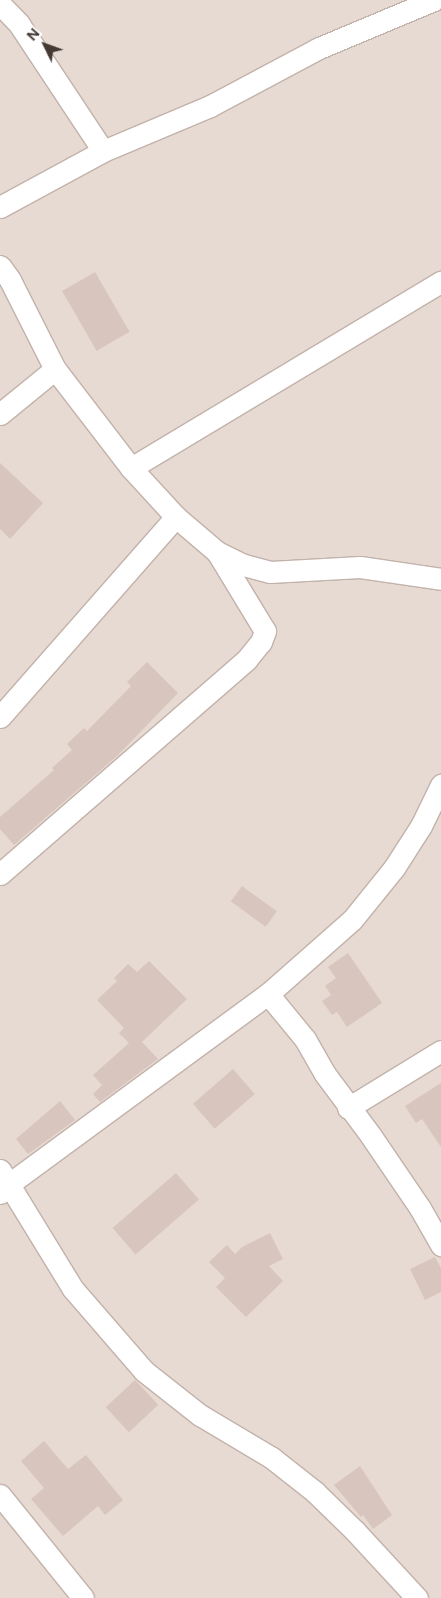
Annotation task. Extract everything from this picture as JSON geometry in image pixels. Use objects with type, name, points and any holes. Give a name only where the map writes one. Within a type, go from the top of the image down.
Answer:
[{"type":"street","points":[[0,207],[103,151],[224,99],[319,48],[434,0]]},
{"type":"street","points":[[0,4],[19,24],[103,151]]},
{"type":"street","points":[[0,266],[10,280],[54,369],[131,468],[176,517],[217,552],[244,564],[270,572],[360,567],[441,579]]},
{"type":"street","points":[[131,468],[441,282]]},
{"type":"street","points":[[0,414],[54,369]]},
{"type":"street","points":[[0,717],[176,517]]},
{"type":"street","points":[[0,874],[247,659],[261,642],[265,631],[217,552]]},
{"type":"street","points":[[417,1598],[356,1532],[315,1492],[272,1458],[200,1415],[144,1371],[73,1289],[3,1183],[268,994],[352,920],[394,868],[421,826],[441,785]]},
{"type":"street","points":[[268,994],[304,1039],[348,1108],[371,1136],[420,1208],[441,1244]]},
{"type":"street","points":[[348,1108],[441,1051]]},
{"type":"street","points":[[0,1495],[83,1598]]},
{"type":"shaded area","points":[[0,0],[441,0],[441,1598],[0,1598]]},
{"type":"building","points":[[95,272],[130,332],[97,351],[62,291]]},
{"type":"building","points":[[0,463],[43,503],[10,539],[0,529]]},
{"type":"building","points":[[147,662],[178,693],[117,756],[14,845],[0,829],[0,817],[54,770],[52,768],[72,750],[67,744],[84,728],[87,731],[131,686],[127,682]]},
{"type":"building","points":[[242,886],[277,911],[266,927],[231,901]]},
{"type":"building","points":[[348,953],[382,1003],[347,1027],[337,1012],[332,1015],[322,1001],[331,995],[325,986],[336,978],[328,967]]},
{"type":"building","points":[[149,961],[187,999],[142,1042],[158,1059],[100,1102],[93,1094],[102,1085],[93,1075],[129,1043],[119,1033],[124,1028],[97,1000],[117,981],[114,978],[128,964],[137,972]]},
{"type":"building","points":[[233,1069],[255,1094],[215,1129],[193,1104]]},
{"type":"building","points":[[441,1083],[441,1147],[422,1119],[416,1123],[405,1106]]},
{"type":"building","points":[[60,1101],[75,1120],[28,1154],[16,1139]]},
{"type":"building","points":[[176,1173],[199,1199],[136,1255],[113,1228]]},
{"type":"building","points":[[270,1233],[283,1259],[269,1266],[283,1281],[246,1317],[216,1287],[225,1278],[209,1262],[227,1245],[235,1254],[242,1247]]},
{"type":"building","points":[[435,1257],[441,1268],[441,1292],[425,1300],[410,1269]]},
{"type":"building","points":[[135,1380],[158,1405],[129,1432],[106,1407]]},
{"type":"building","points":[[44,1441],[68,1469],[86,1455],[123,1500],[105,1515],[98,1506],[63,1536],[31,1499],[44,1488],[21,1461]]},
{"type":"building","points":[[360,1466],[392,1515],[373,1529],[363,1515],[361,1517],[334,1485]]}]
